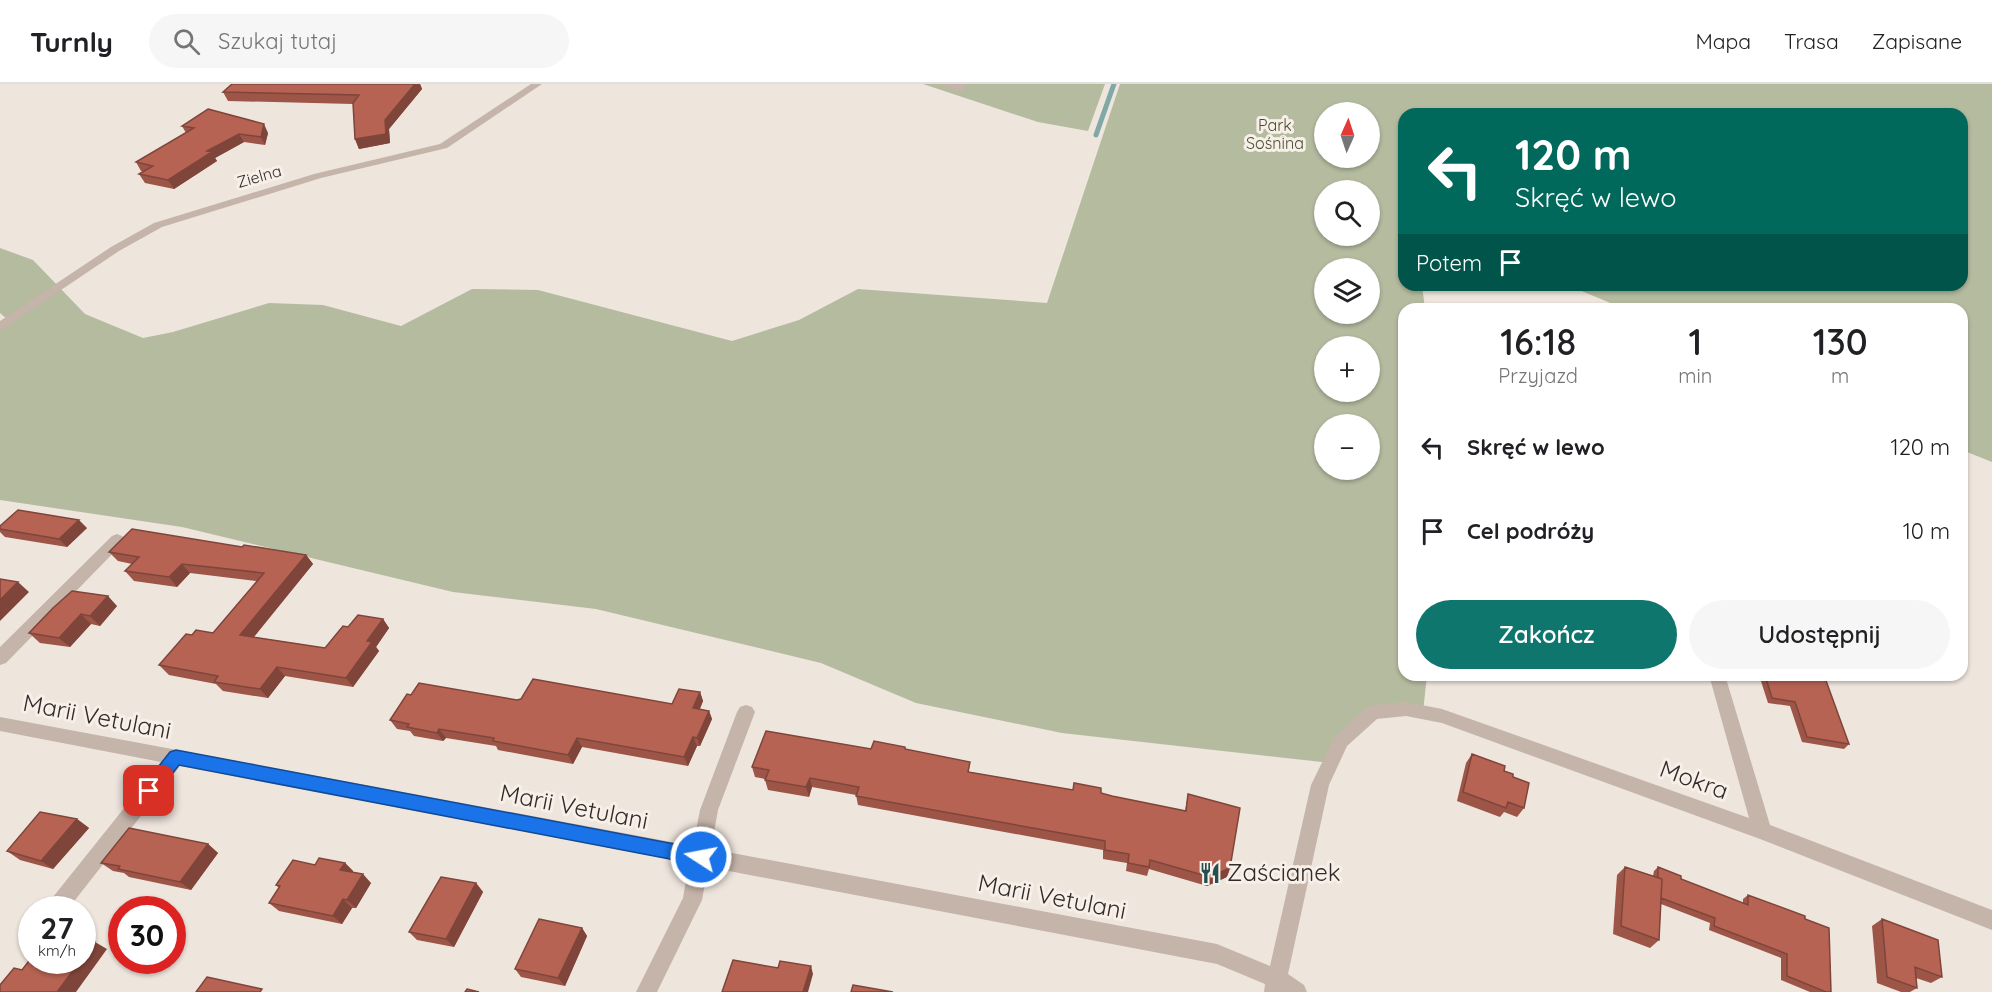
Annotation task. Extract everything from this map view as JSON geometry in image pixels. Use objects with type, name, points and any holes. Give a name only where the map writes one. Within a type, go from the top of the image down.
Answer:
[{"type":"street","name":"Zielna","points":[[0,327],[115,249],[158,225],[318,176],[443,146],[536,84]]},
{"type":"street","points":[[945,84],[960,89],[961,84]]},
{"type":"street","points":[[0,658],[117,540]]},
{"type":"street","points":[[1719,681],[1762,831]]},
{"type":"street","name":"Mokra","points":[[1275,986],[1320,785],[1341,741],[1373,712],[1406,709],[1442,716],[1762,831],[1992,920]]},
{"type":"street","points":[[646,992],[692,900],[709,810],[746,712]]},
{"type":"street","name":"Marii Vetulani","points":[[0,724],[1217,954],[1275,986],[1297,992]]},
{"type":"street","points":[[66,896],[176,758]]},
{"type":"green space","points":[[923,84],[1105,84],[1088,131],[1038,122]]},
{"type":"green space","name":"Park Sośnina","points":[[1120,84],[1992,84],[1992,462],[1968,452],[1968,303],[1610,303],[1582,291],[1968,291],[1968,108],[1398,108],[1398,291],[1423,291],[1424,303],[1398,303],[1398,681],[1426,681],[1423,712],[1373,712],[1331,763],[1062,733],[916,703],[821,663],[596,609],[453,592],[182,527],[0,500],[0,327],[8,320],[0,313],[0,248],[33,260],[85,314],[143,338],[173,332],[269,303],[323,305],[401,326],[472,289],[538,290],[732,341],[799,320],[858,289],[1047,303]]},
{"type":"building","points":[[232,84],[415,84],[385,120],[386,134],[355,139],[353,103],[359,95],[223,92]]},
{"type":"building","points":[[208,109],[264,124],[261,137],[239,134],[207,151],[212,152],[168,180],[139,174],[153,166],[136,162],[194,128],[182,126]]},
{"type":"building","points":[[18,510],[79,520],[59,539],[0,529],[0,526]]},
{"type":"building","points":[[132,529],[306,555],[240,635],[325,648],[343,626],[348,627],[358,615],[383,619],[367,641],[372,642],[346,678],[277,667],[260,689],[214,682],[218,676],[159,665],[186,634],[192,635],[196,630],[213,633],[264,573],[182,564],[169,577],[125,571],[139,557],[109,552]]},
{"type":"building","points":[[0,579],[18,582],[0,600]]},
{"type":"building","points":[[72,591],[108,596],[90,616],[81,614],[59,638],[29,633],[53,608]]},
{"type":"building","points":[[533,679],[672,704],[679,689],[700,692],[693,708],[709,711],[697,738],[693,737],[684,757],[577,738],[568,755],[493,741],[494,738],[439,729],[437,733],[407,727],[409,724],[390,720],[407,694],[411,695],[419,683],[517,700],[521,699]]},
{"type":"building","points":[[1767,681],[1826,681],[1849,744],[1807,737],[1795,702],[1772,698]]},
{"type":"building","points":[[766,731],[871,749],[874,741],[970,762],[968,772],[1073,790],[1074,783],[1101,788],[1101,793],[1112,796],[1186,811],[1188,794],[1240,808],[1230,868],[1210,877],[1150,860],[1149,867],[1128,863],[1129,854],[1105,850],[1105,841],[856,796],[859,787],[810,778],[806,787],[765,780],[769,770],[752,767]]},
{"type":"building","points":[[1472,754],[1505,766],[1504,771],[1529,783],[1524,808],[1508,802],[1506,808],[1463,792]]},
{"type":"building","points":[[40,812],[77,819],[41,861],[7,851]]},
{"type":"building","points":[[129,828],[208,844],[180,882],[118,869],[120,866],[101,863]]},
{"type":"building","points":[[319,858],[345,863],[340,870],[363,874],[347,900],[343,899],[333,916],[269,903],[280,886],[276,885],[293,860],[315,865]]},
{"type":"building","points":[[1625,867],[1662,879],[1659,940],[1621,926]]},
{"type":"building","points":[[1658,867],[1681,876],[1681,879],[1748,905],[1748,895],[1805,916],[1805,919],[1829,928],[1831,992],[1787,976],[1787,954],[1714,926],[1715,918],[1661,898],[1662,879],[1658,878]]},
{"type":"building","points":[[441,877],[476,883],[446,939],[409,932]]},
{"type":"building","points":[[539,919],[582,928],[558,978],[515,969]]},
{"type":"building","points":[[1882,919],[1938,940],[1942,977],[1915,967],[1917,988],[1887,977]]},
{"type":"building","points":[[733,960],[778,968],[780,961],[811,966],[803,992],[722,992]]},
{"type":"building","points":[[14,968],[18,969],[18,974],[70,974],[57,992],[0,992],[0,985]]},
{"type":"building","points":[[207,977],[262,989],[260,992],[196,992]]},
{"type":"building","points":[[853,985],[893,992],[851,992]]},
{"type":"waterway","points":[[1096,135],[1114,84]]},
{"type":"place","name":"Zaścianek","points":[[1210,873]]},
{"type":"route","points":[[149,791],[176,758],[701,857]]}]
